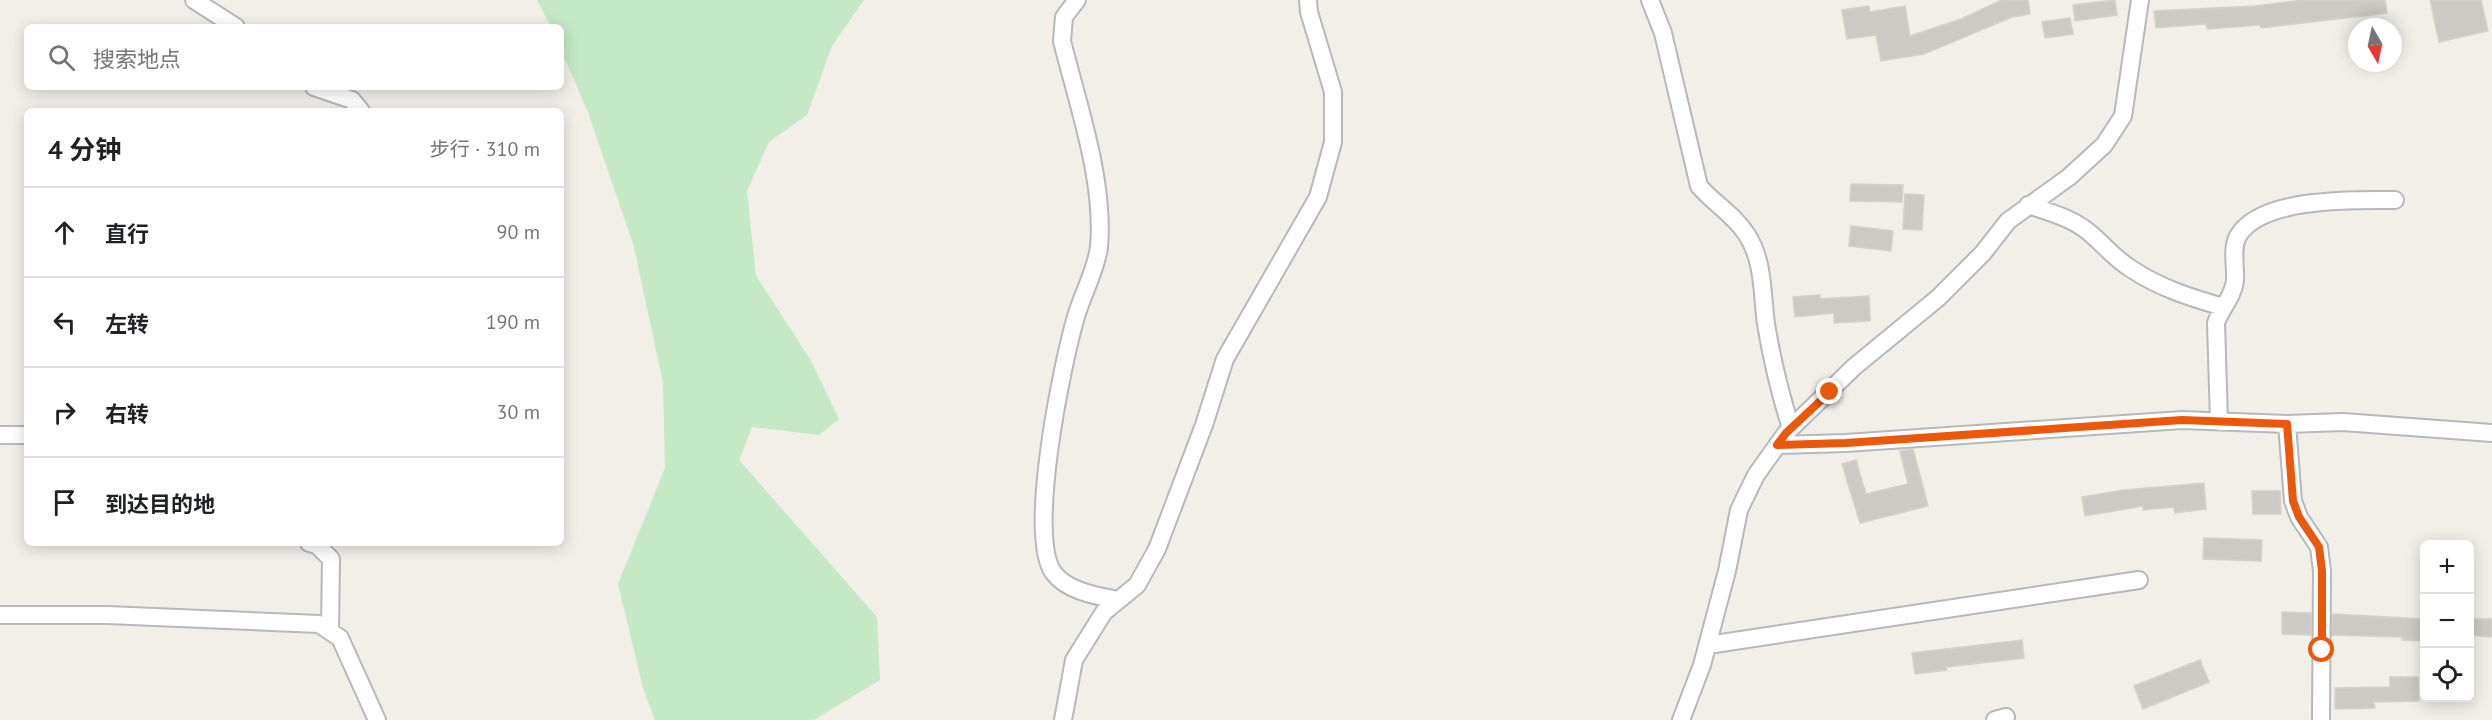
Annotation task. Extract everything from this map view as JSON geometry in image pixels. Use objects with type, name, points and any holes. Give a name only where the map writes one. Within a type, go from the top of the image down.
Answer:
[{"type":"street","points":[[194,0],[231,24]]},
{"type":"street","points":[[1077,0],[1064,17],[1062,41],[1099,204],[1099,249],[1075,320],[1062,373],[1043,510],[1045,544],[1052,571],[1067,585],[1096,596],[1118,600]]},
{"type":"street","points":[[1063,720],[1074,660],[1104,612],[1137,585],[1157,549],[1204,425],[1225,359],[1318,197],[1333,142],[1333,92],[1308,12],[1308,0]]},
{"type":"street","points":[[1650,0],[1663,33],[1699,186],[1710,200],[1730,212],[1748,235],[1758,259],[1777,385],[1791,428]]},
{"type":"street","points":[[1681,720],[1708,645],[1739,510],[1756,475],[1791,428],[1854,367],[1938,298],[1983,254],[2008,220],[2068,177],[2104,145],[2123,116],[2140,0]]},
{"type":"street","points":[[323,90],[352,100],[359,108]]},
{"type":"street","points":[[2219,422],[2216,323],[2232,294],[2235,282],[2237,238],[2248,223],[2265,213],[2290,207],[2395,200]]},
{"type":"street","points":[[2028,205],[2067,218],[2090,233],[2105,250],[2132,270],[2156,283],[2223,307]]},
{"type":"street","points":[[1777,445],[1846,443],[2182,420],[2287,424],[2343,422],[2492,433]]},
{"type":"street","points":[[2287,424],[2293,501],[2299,517],[2319,547],[2322,571],[2321,720]]},
{"type":"street","points":[[0,435],[24,435]]},
{"type":"street","points":[[318,546],[331,559],[330,630]]},
{"type":"street","points":[[1708,645],[2139,580]]},
{"type":"street","points":[[0,615],[107,615],[319,624],[340,638],[377,720]]},
{"type":"green space","points":[[537,0],[864,0],[832,46],[807,115],[769,142],[747,191],[756,276],[810,359],[839,419],[819,435],[752,427],[739,460],[877,617],[880,680],[814,720],[655,720],[643,688],[618,584],[665,468],[663,383],[634,247],[588,112],[564,57],[564,24],[549,24]]},
{"type":"building","points":[[2002,0],[2028,0],[2030,14],[2012,17],[1924,54],[1881,61],[1876,35],[1847,39],[1842,10],[1869,6],[1870,12],[1905,6],[1910,36],[1961,19]]},
{"type":"building","points":[[2115,0],[2117,15],[2075,21],[2073,5]]},
{"type":"building","points":[[2302,0],[2385,0],[2387,13],[2261,28],[2260,25],[2207,29],[2206,24],[2156,28],[2154,11],[2255,6]]},
{"type":"building","points":[[2430,0],[2481,0],[2488,31],[2439,42]]},
{"type":"building","points":[[2070,18],[2073,34],[2045,38],[2042,22]]},
{"type":"building","points":[[1851,184],[1903,185],[1902,202],[1850,201]]},
{"type":"building","points":[[1905,194],[1924,195],[1922,230],[1903,229]]},
{"type":"building","points":[[1851,226],[1893,231],[1891,251],[1849,246]]},
{"type":"building","points":[[1820,295],[1820,299],[1869,296],[1870,321],[1834,323],[1834,313],[1795,317],[1793,297]]},
{"type":"building","points":[[1913,449],[1928,506],[1860,523],[1842,464],[1856,460],[1866,494],[1908,484],[1900,451]]},
{"type":"building","points":[[2204,483],[2206,509],[2175,513],[2174,507],[2143,510],[2143,506],[2085,516],[2082,497],[2124,490]]},
{"type":"building","points":[[2252,491],[2280,491],[2281,514],[2253,514]]},
{"type":"building","points":[[2204,538],[2262,540],[2261,561],[2203,559]]},
{"type":"building","points":[[2282,612],[2311,613],[2311,635],[2282,634]]},
{"type":"building","points":[[2332,614],[2420,619],[2420,641],[2402,640],[2402,637],[2332,635]]},
{"type":"building","points":[[2474,619],[2492,619],[2492,637],[2474,635]]},
{"type":"building","points":[[2022,640],[2024,658],[1946,667],[1947,670],[1915,674],[1912,653]]},
{"type":"building","points":[[2200,660],[2209,682],[2143,709],[2134,686]]},
{"type":"building","points":[[2390,677],[2418,677],[2419,701],[2374,702],[2375,708],[2335,709],[2335,688],[2390,687]]},
{"type":"route","points":[[1830,392],[1786,433],[1777,445],[1846,443],[2182,420],[2287,424],[2293,501],[2299,517],[2310,530],[2319,547],[2322,571],[2322,650]]}]
